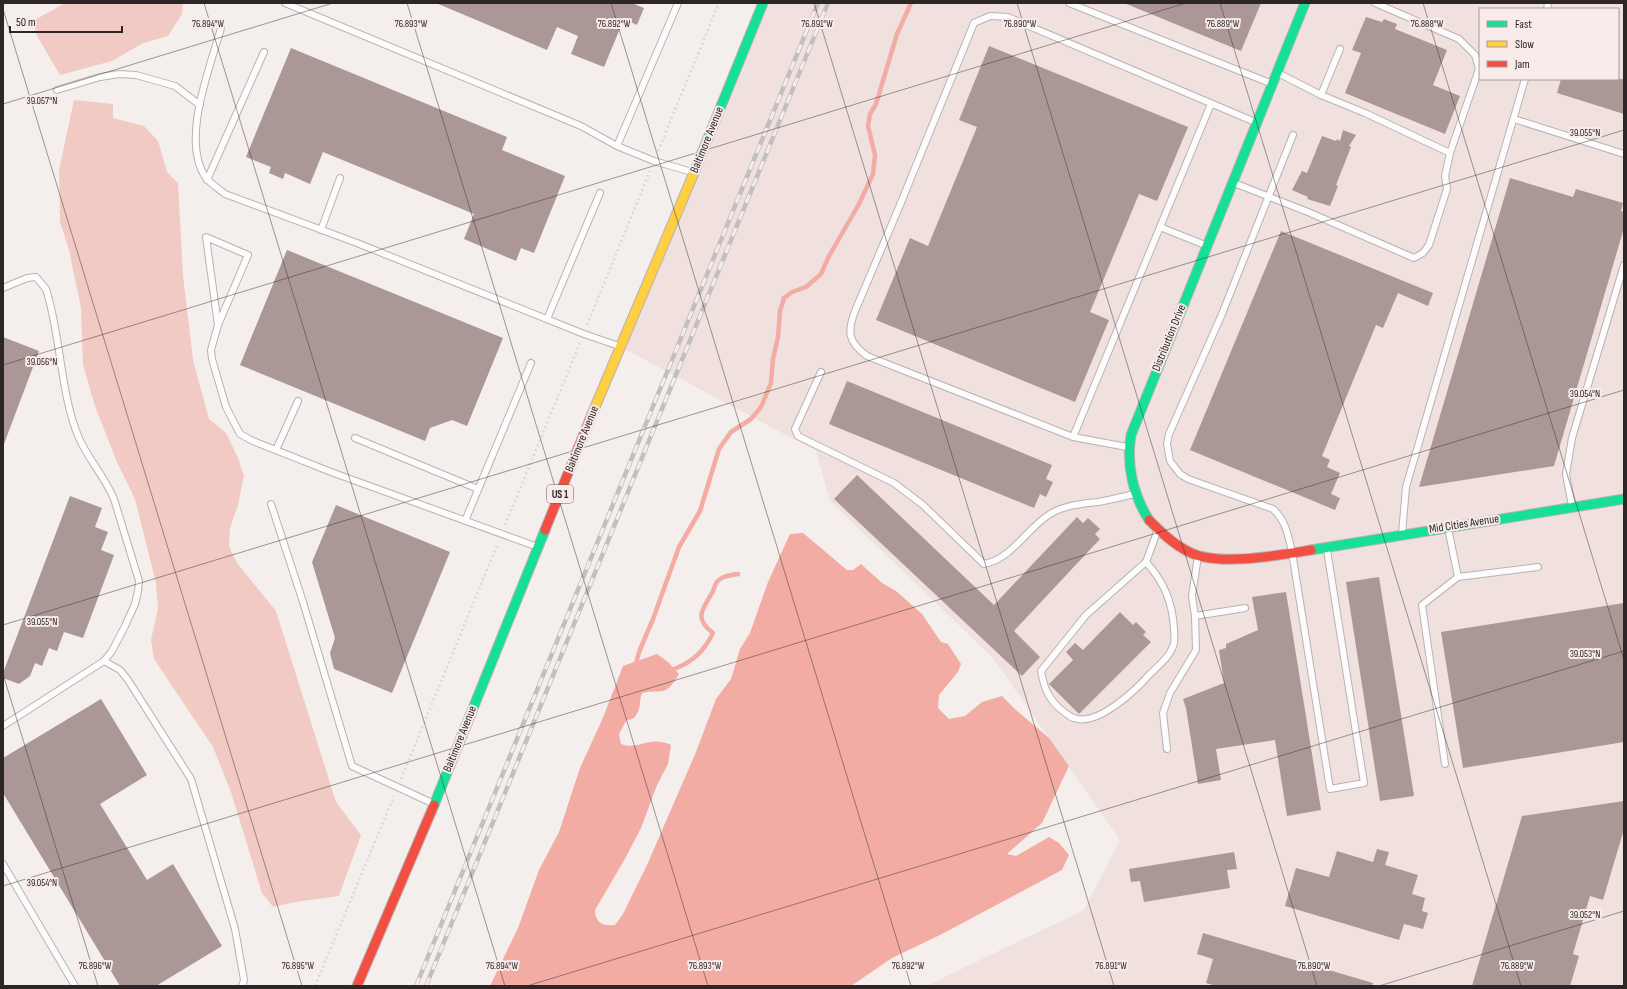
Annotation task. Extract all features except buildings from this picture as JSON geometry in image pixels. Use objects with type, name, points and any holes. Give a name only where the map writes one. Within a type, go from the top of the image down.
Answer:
[{"type":"street","name":"Baltimore Avenue","points":[[358,986],[539,548],[620,346],[694,172],[762,3]]},
{"type":"street","name":"Distribution Drive","points":[[1304,551],[1240,559],[1218,559],[1198,554],[1180,546],[1148,519],[1136,494],[1130,470],[1129,448],[1131,435],[1158,365],[1305,3]]},
{"type":"street","name":"Mid Cities Avenue","points":[[1304,551],[1326,546],[1572,506],[1624,499]]},
{"type":"lane","points":[[285,3],[581,126],[617,146],[654,161],[694,172]]},
{"type":"lane","points":[[617,146],[678,3]]},
{"type":"lane","points":[[1069,3],[1272,83]]},
{"type":"lane","points":[[1233,182],[1414,258],[1423,253],[1429,245],[1447,189],[1445,176],[1450,153],[1479,70],[1475,55],[1459,39],[1375,3]]},
{"type":"lane","points":[[1129,448],[1073,437],[867,356],[858,349],[849,328],[854,311],[900,205],[974,23],[990,16],[1008,17],[1256,122]]},
{"type":"lane","points":[[221,28],[200,105],[196,142],[197,158],[207,180],[225,194],[321,230],[584,334],[620,346]]},
{"type":"lane","points":[[1321,95],[1340,50]]},
{"type":"lane","points":[[207,180],[264,52]]},
{"type":"lane","points":[[1276,73],[1450,153]]},
{"type":"lane","points":[[57,90],[100,77],[119,74],[136,75],[175,86],[200,105]]},
{"type":"lane","points":[[1402,534],[1406,487],[1525,80]]},
{"type":"lane","points":[[1073,437],[1211,104]]},
{"type":"lane","points":[[1514,119],[1624,154]]},
{"type":"lane","points":[[1293,136],[1222,314],[1169,434],[1168,453],[1175,469],[1188,479],[1272,509],[1281,517],[1292,552],[1330,789],[1364,783],[1326,546]]},
{"type":"lane","points":[[321,230],[340,178]]},
{"type":"lane","points":[[548,320],[600,193]]},
{"type":"lane","points":[[1160,227],[1207,246]]},
{"type":"lane","points":[[218,325],[206,237],[248,255],[218,325],[211,350],[212,359],[226,407],[234,426],[240,434],[276,450],[539,548]]},
{"type":"lane","points":[[1572,506],[1566,474],[1572,438],[1624,265]]},
{"type":"lane","points":[[3,288],[26,278],[36,277],[46,289],[68,395],[79,438],[111,493],[139,581],[135,604],[112,651],[104,661],[3,726]]},
{"type":"lane","points":[[465,521],[532,364]]},
{"type":"lane","points":[[821,372],[795,429],[798,436],[894,483],[923,505],[984,564],[992,562],[1010,551],[1031,529],[1056,511],[1073,504],[1098,502],[1136,494]]},
{"type":"lane","points":[[276,450],[298,401]]},
{"type":"lane","points":[[355,438],[478,489]]},
{"type":"lane","points":[[271,504],[303,602],[352,766],[434,804]]},
{"type":"lane","points":[[1448,527],[1458,578]]},
{"type":"lane","points":[[1146,562],[1162,583],[1171,604],[1174,643],[1172,649],[1168,656],[1143,682],[1102,714],[1092,718],[1075,719],[1056,707],[1046,694],[1040,671],[1086,615],[1146,562],[1158,529]]},
{"type":"lane","points":[[1167,749],[1163,713],[1170,693],[1196,650],[1192,596],[1198,554]]},
{"type":"lane","points":[[1445,764],[1422,605],[1458,578],[1538,566]]},
{"type":"lane","points":[[1194,616],[1245,608]]},
{"type":"lane","points":[[104,661],[120,670],[128,680],[191,779],[235,929],[244,980],[242,986]]},
{"type":"lane","points":[[3,864],[75,986]]},
{"type":"path","points":[[315,986],[398,788],[719,3]]},
{"type":"shaded area","points":[[65,3],[183,3],[182,14],[168,36],[143,43],[112,61],[60,75],[37,36],[33,21]]},
{"type":"shaded area","points":[[757,3],[1624,3],[1624,986],[926,986],[1084,910],[1120,840],[993,658],[830,501],[816,451],[619,346]]},
{"type":"shaded area","points":[[74,100],[113,104],[113,118],[144,126],[158,141],[167,172],[178,183],[183,276],[193,360],[209,419],[226,433],[238,458],[244,476],[238,505],[230,528],[229,546],[237,563],[276,611],[336,802],[361,835],[339,896],[295,902],[273,907],[262,893],[231,792],[213,747],[154,659],[151,640],[158,609],[156,583],[135,499],[116,460],[95,406],[83,365],[81,308],[69,250],[60,222],[59,170]]},
{"type":"shaded area","points":[[803,533],[847,570],[853,570],[861,564],[882,583],[896,591],[922,614],[941,642],[948,644],[961,664],[958,672],[939,695],[938,708],[949,719],[965,716],[982,702],[1002,696],[1049,738],[1069,766],[1042,823],[1007,854],[1016,856],[1049,837],[1059,843],[1069,855],[1062,870],[942,934],[892,958],[851,986],[490,986],[518,928],[539,870],[559,832],[580,768],[602,720],[623,666],[657,654],[668,662],[679,674],[670,687],[666,690],[642,693],[637,714],[634,718],[626,721],[619,734],[621,744],[628,746],[650,742],[663,742],[671,745],[668,764],[657,785],[641,828],[595,910],[596,918],[600,923],[611,925],[615,925],[623,914],[647,865],[696,752],[716,699],[731,679],[740,649],[750,633],[768,582],[790,534]]},
{"type":"waterway","points":[[635,667],[639,652],[653,619],[679,547],[700,511],[719,449],[731,432],[751,419],[761,407],[771,383],[773,359],[778,337],[780,311],[784,298],[792,292],[806,287],[821,274],[829,256],[859,204],[873,174],[875,155],[868,126],[870,114],[876,104],[897,34],[911,3]]},
{"type":"waterway","points":[[674,669],[687,663],[706,645],[713,633],[703,623],[703,609],[717,582],[724,577],[738,574]]},
{"type":"railway","points":[[416,986],[818,3]]},
{"type":"railway","points":[[426,986],[828,3]]},
{"type":"traffic: fast","points":[[693,175],[763,3]]},
{"type":"traffic: fast","points":[[1149,520],[1143,510],[1132,479],[1129,457],[1131,435],[1305,3]]},
{"type":"traffic: fast","points":[[1311,550],[1624,499]]},
{"type":"traffic: fast","points":[[434,805],[545,530]]},
{"type":"traffic: slow","points":[[590,419],[693,175]]},
{"type":"traffic: jam","points":[[545,530],[590,419]]},
{"type":"traffic: jam","points":[[1149,520],[1172,542],[1189,552],[1216,559],[1266,557],[1311,550]]},
{"type":"traffic: jam","points":[[357,986],[434,805]]}]
